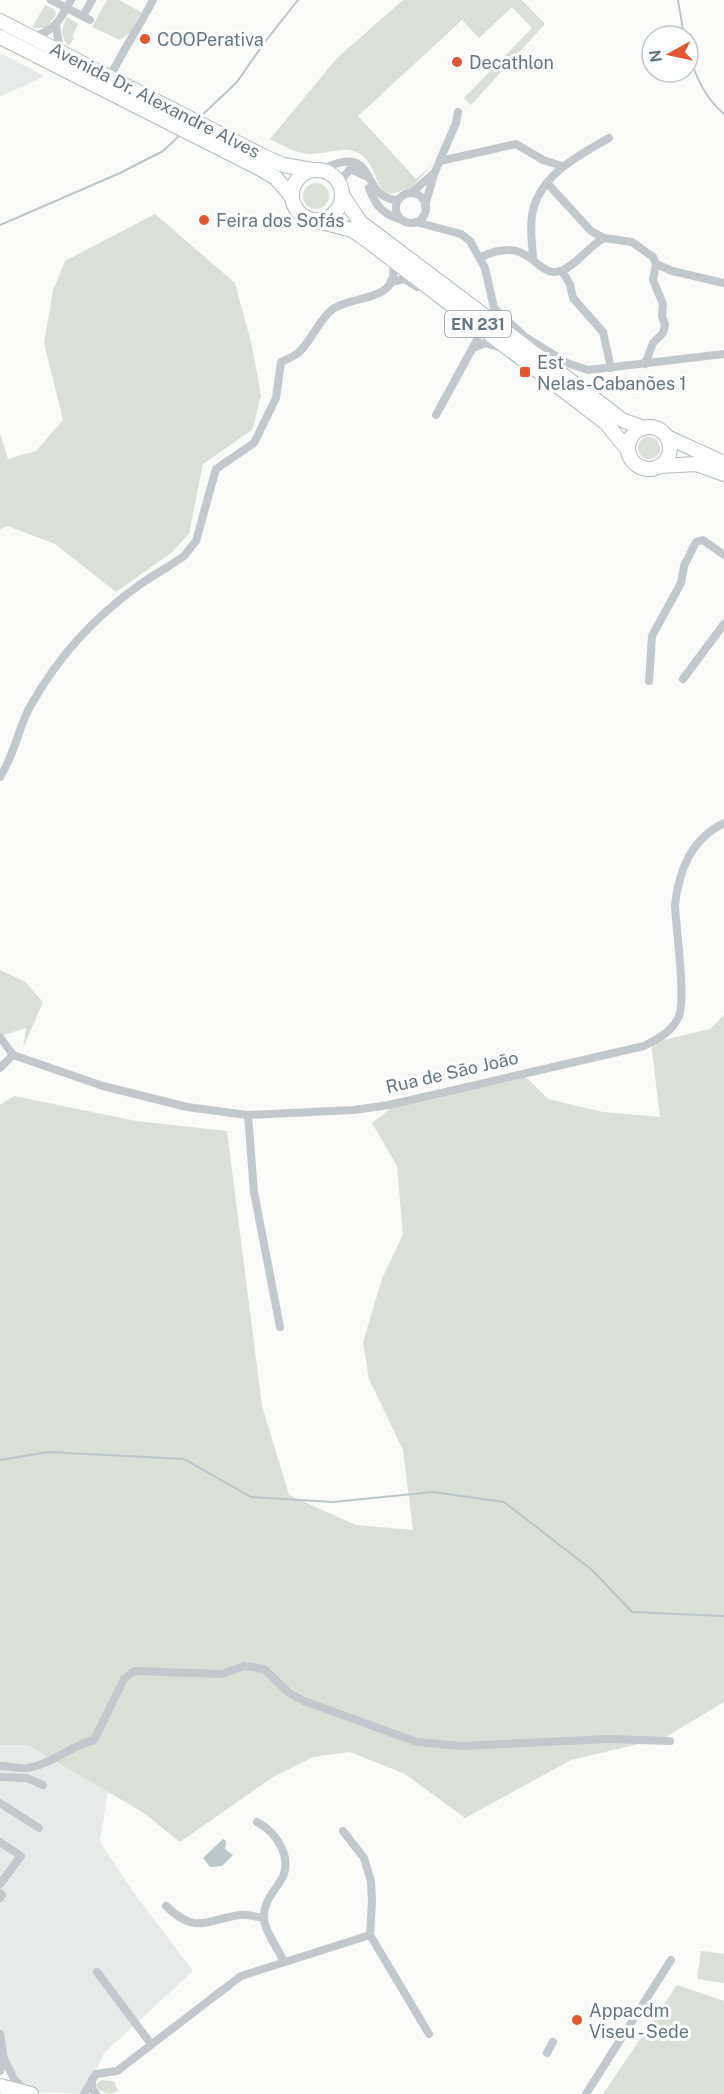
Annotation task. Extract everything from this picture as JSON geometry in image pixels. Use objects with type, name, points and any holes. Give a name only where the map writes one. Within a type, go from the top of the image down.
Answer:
[{"type":"main road","name":"Avenida Dr. Alexandre Alves","points":[[0,21],[284,165],[317,170]]},
{"type":"main road","name":"Avenida Dr. Alexandre Alves","points":[[0,37],[259,168],[276,178],[292,197]]},
{"type":"main road","points":[[292,197],[292,190],[300,177],[317,170]]},
{"type":"main road","name":"EN 231","points":[[317,170],[334,177],[360,222],[476,316],[515,351],[614,429],[630,456],[640,467],[653,469],[660,466],[696,464],[724,474]]},
{"type":"main road","points":[[314,220],[330,216],[340,204],[340,189]]},
{"type":"main road","name":"EN 231","points":[[292,197],[299,213],[314,220],[352,230],[434,290],[476,316],[495,324],[622,420],[644,428],[657,429],[667,437],[724,463]]},
{"type":"main road","points":[[628,450],[634,434],[644,428]]},
{"type":"main road","points":[[660,466],[665,462],[670,450],[667,437]]},
{"type":"main road","points":[[0,2086],[29,2094]]},
{"type":"street","points":[[51,0],[68,4],[86,18],[92,0]]},
{"type":"street","points":[[110,77],[126,44],[132,39],[153,0]]},
{"type":"street","points":[[32,37],[56,26],[68,4]]},
{"type":"street","points":[[56,26],[59,45],[65,54]]},
{"type":"street","points":[[416,222],[423,215],[434,174],[458,112]]},
{"type":"street","points":[[532,257],[532,216],[536,201],[547,183],[562,166],[609,138]]},
{"type":"street","points":[[440,161],[516,144],[543,160],[562,166]]},
{"type":"street","points":[[317,170],[334,163],[355,163],[369,174],[377,194],[385,200],[398,200],[411,193],[434,174]]},
{"type":"street","points":[[340,189],[350,168],[366,177],[378,207],[387,216],[461,234],[470,241],[481,257],[490,284],[495,324]]},
{"type":"street","points":[[547,183],[591,231],[604,238],[632,242],[642,247],[656,264],[672,271],[724,283]]},
{"type":"street","points":[[411,193],[420,196],[425,206]]},
{"type":"street","points":[[398,200],[397,213],[402,220]]},
{"type":"street","points":[[481,257],[497,249],[519,251],[532,257],[540,268],[552,273],[562,271],[604,238]]},
{"type":"street","points":[[391,282],[394,272],[392,258]]},
{"type":"street","points":[[645,364],[653,343],[663,333],[665,325],[662,316],[663,304],[653,279],[656,264]]},
{"type":"street","points":[[562,271],[570,284],[573,297],[603,332],[611,368]]},
{"type":"street","points":[[0,777],[19,740],[32,703],[73,644],[88,627],[116,603],[192,548],[207,505],[213,476],[221,465],[250,447],[256,439],[276,398],[281,362],[299,352],[336,308],[373,296],[391,282],[405,279],[418,288],[434,290]]},
{"type":"street","points":[[436,415],[477,340],[476,316],[494,308]]},
{"type":"street","points":[[494,308],[525,337],[567,363],[588,370],[724,354]]},
{"type":"street","points":[[473,348],[485,343],[498,349],[515,351]]},
{"type":"street","points":[[649,681],[652,636],[681,583],[684,566],[696,542],[703,540],[724,555]]},
{"type":"street","points":[[683,679],[724,624]]},
{"type":"street","name":"Rua de São João","points":[[13,1055],[103,1086],[187,1107],[248,1115],[354,1110],[389,1105],[645,1046],[662,1037],[679,1016],[681,1005],[676,889],[690,852],[699,839],[724,823]]},
{"type":"street","points":[[0,1037],[13,1055],[0,1068]]},
{"type":"street","points":[[248,1115],[254,1192],[280,1327]]},
{"type":"street","points":[[0,1766],[27,1768],[51,1760],[76,1744],[94,1740],[124,1679],[134,1671],[222,1674],[244,1666],[264,1669],[289,1693],[304,1701],[417,1742],[462,1746],[597,1739],[670,1741]]},
{"type":"street","points":[[0,1777],[27,1778],[43,1785]]},
{"type":"street","points":[[0,1803],[39,1828]]},
{"type":"street","points":[[257,1822],[272,1830],[285,1855],[283,1878],[268,1899],[263,1918],[283,1960]]},
{"type":"street","points":[[343,1831],[364,1858],[371,1881],[370,1935],[429,2034]]},
{"type":"street","points":[[0,1842],[21,1856],[0,1884]]},
{"type":"street","points":[[0,1893],[2,1895],[0,1898]]},
{"type":"street","points":[[166,1906],[179,1920],[201,1926],[242,1915],[263,1918]]},
{"type":"street","points":[[84,2094],[93,2077],[103,2072],[117,2071],[229,1983],[283,1960],[370,1935]]},
{"type":"street","points":[[586,2094],[671,1960]]},
{"type":"street","points":[[97,1972],[151,2044]]},
{"type":"street","points":[[0,2034],[4,2058],[14,2079],[29,2094]]},
{"type":"street","points":[[547,2053],[553,2042]]},
{"type":"street","points":[[0,2071],[4,2058]]},
{"type":"street","points":[[93,2077],[92,2088],[96,2094]]},
{"type":"shaded area","points":[[107,0],[119,0],[141,12],[130,33],[120,40],[92,27]]},
{"type":"shaded area","points":[[403,0],[522,0],[545,24],[471,105],[464,98],[532,28],[512,7],[479,38],[462,20],[358,116],[416,179],[433,164],[411,188],[388,195],[380,186],[369,163],[354,151],[304,153],[270,139],[337,58]]},
{"type":"shaded area","points":[[45,5],[54,9],[56,14],[46,28],[32,28]]},
{"type":"shaded area","points":[[67,17],[78,24],[73,35],[74,39],[68,46],[62,32]]},
{"type":"shaded area","points":[[0,53],[27,67],[44,76],[0,97]]},
{"type":"shaded area","points":[[316,183],[325,187],[329,196],[325,205],[316,209],[307,205],[303,196],[307,187]]},
{"type":"shaded area","points":[[155,214],[235,283],[252,346],[261,396],[252,430],[203,464],[189,534],[171,553],[116,592],[55,544],[8,526],[0,529],[0,433],[8,459],[36,451],[63,420],[44,343],[53,291],[65,261]]},
{"type":"shaded area","points":[[649,437],[657,440],[660,448],[657,456],[649,459],[641,456],[638,448],[641,440]]},
{"type":"shaded area","points":[[0,970],[24,981],[43,1002],[23,1048],[26,1028],[0,1036]]},
{"type":"shaded area","points":[[724,1015],[724,1702],[664,1738],[571,1760],[465,1818],[405,1774],[350,1752],[313,1757],[273,1777],[180,1842],[144,1813],[28,1745],[0,1745],[0,1105],[14,1096],[136,1121],[227,1131],[262,1406],[289,1495],[356,1525],[413,1530],[403,1450],[369,1379],[363,1342],[382,1279],[403,1234],[397,1166],[372,1123],[396,1104],[521,1072],[548,1099],[603,1112],[660,1117],[651,1043],[710,1029]]},
{"type":"shaded area","points":[[0,1745],[28,1745],[108,1790],[100,1842],[134,1893],[193,1971],[104,2053],[89,2094],[32,2092],[12,2079],[0,2044]]},
{"type":"shaded area","points":[[223,1839],[226,1841],[225,1849],[233,1855],[222,1866],[210,1867],[203,1858]]},
{"type":"shaded area","points":[[701,1951],[724,1954],[724,1983],[697,1979]]},
{"type":"shaded area","points":[[677,1985],[724,2001],[724,2094],[603,2094]]},
{"type":"shaded area","points":[[101,2080],[114,2081],[118,2091],[109,2094],[99,2090],[96,2085]]},
{"type":"waterway","points":[[199,118],[237,82],[298,0]]},
{"type":"waterway","points":[[678,0],[682,24]]},
{"type":"waterway","points":[[700,83],[724,114]]},
{"type":"waterway","points":[[0,225],[120,173],[163,151],[181,134]]},
{"type":"waterway","points":[[0,1460],[48,1452],[184,1459],[251,1497],[333,1502],[433,1492],[504,1502],[592,1570],[632,1612],[724,1616]]},
{"type":"place","name":"COOPerativa","points":[[145,39]]},
{"type":"place","name":"Decathlon","points":[[457,62]]},
{"type":"place","name":"Feira dos Sofás","points":[[204,220]]},
{"type":"place","name":"Est Nelas-Cabanões 1","points":[[525,372]]},
{"type":"place","name":"Appacdm Viseu - Sede","points":[[577,2020]]}]
